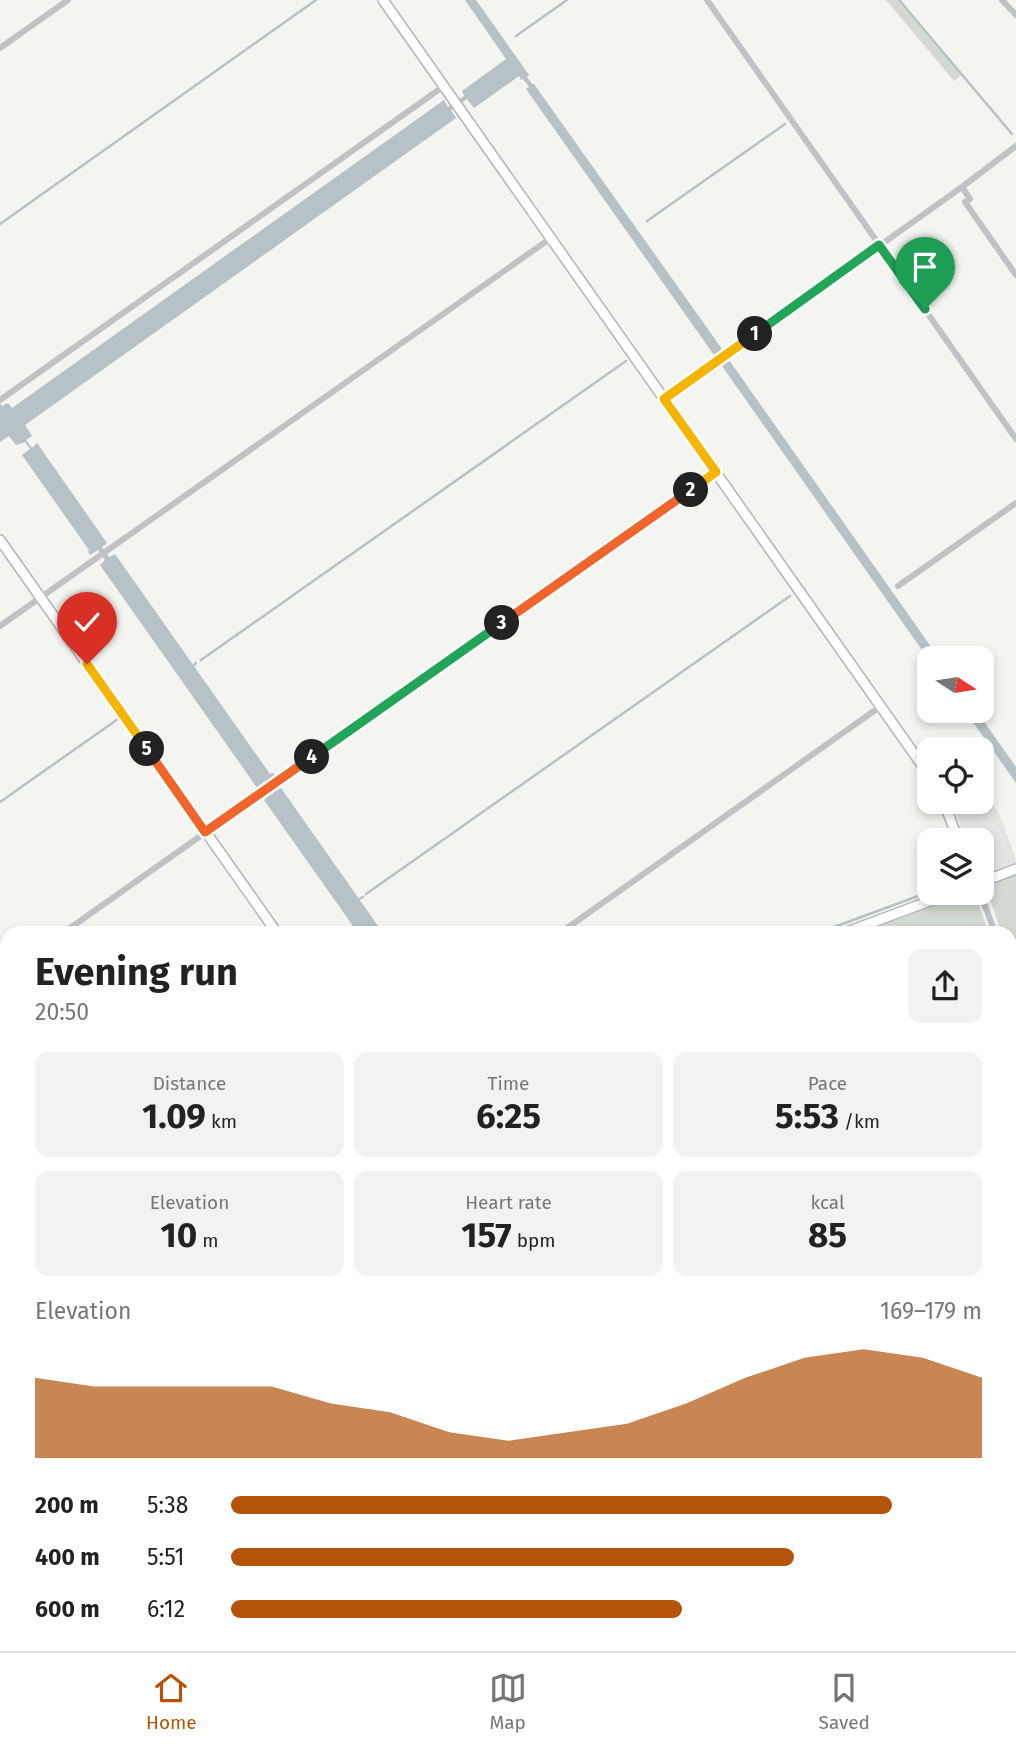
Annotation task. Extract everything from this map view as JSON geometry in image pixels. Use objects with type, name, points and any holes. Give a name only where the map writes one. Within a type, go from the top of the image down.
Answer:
[{"type":"street","points":[[0,48],[68,0]]},
{"type":"street","points":[[383,0],[917,758]]},
{"type":"street","points":[[707,0],[1016,439]]},
{"type":"street","points":[[1002,0],[1016,15]]},
{"type":"street","points":[[1,399],[444,86]]},
{"type":"street","points":[[664,399],[1016,146]]},
{"type":"street","points":[[962,187],[970,199],[965,202],[1016,275]]},
{"type":"street","points":[[0,626],[551,238]]},
{"type":"street","points":[[73,926],[716,472]]},
{"type":"street","points":[[898,586],[1016,503]]},
{"type":"street","points":[[0,540],[271,926]]},
{"type":"street","points":[[571,926],[881,706]]},
{"type":"street","points":[[994,877],[1016,869]]},
{"type":"street","points":[[863,926],[919,905]]},
{"type":"street","points":[[985,905],[992,926]]},
{"type":"shaded area","points":[[465,0],[476,0],[529,75],[527,77],[931,646],[919,646],[722,366],[724,364],[717,354],[714,355],[526,89],[529,87],[523,79],[519,76],[474,108],[467,99],[451,110],[456,118],[25,425],[32,436],[26,440],[32,448],[37,443],[107,543],[102,547],[109,557],[115,554],[270,774],[273,773],[275,776],[268,782],[274,791],[281,788],[378,926],[353,926],[264,800],[270,795],[264,785],[258,789],[100,565],[105,560],[98,550],[90,555],[22,455],[30,449],[25,442],[16,445],[9,436],[0,442],[0,403],[2,406],[8,403],[12,408],[444,100],[448,107],[464,96],[462,91],[506,59]]},
{"type":"shaded area","points":[[886,0],[897,0],[961,75],[954,81]]},
{"type":"shaded area","points":[[974,723],[985,723],[1016,767],[1016,783],[994,752],[994,737],[983,737]]},
{"type":"shaded area","points":[[994,806],[1000,815],[1016,865],[994,872],[994,828],[962,828],[956,814],[994,814]]},
{"type":"shaded area","points":[[1016,874],[1016,926],[999,926],[992,905],[995,882]]},
{"type":"shaded area","points":[[936,905],[979,905],[986,926],[879,926]]},
{"type":"waterway","points":[[0,224],[316,0]]},
{"type":"waterway","points":[[516,36],[567,0]]},
{"type":"waterway","points":[[899,0],[1012,134]]},
{"type":"waterway","points":[[647,221],[785,124]]},
{"type":"waterway","points":[[201,660],[626,361]]},
{"type":"waterway","points":[[366,894],[790,596]]},
{"type":"waterway","points":[[0,802],[118,719]]},
{"type":"waterway","points":[[837,926],[917,896]]},
{"type":"waterway","points":[[359,899],[363,897]]},
{"type":"route","points":[[87,664],[205,832],[716,472],[664,399],[879,245],[925,309]]}]
